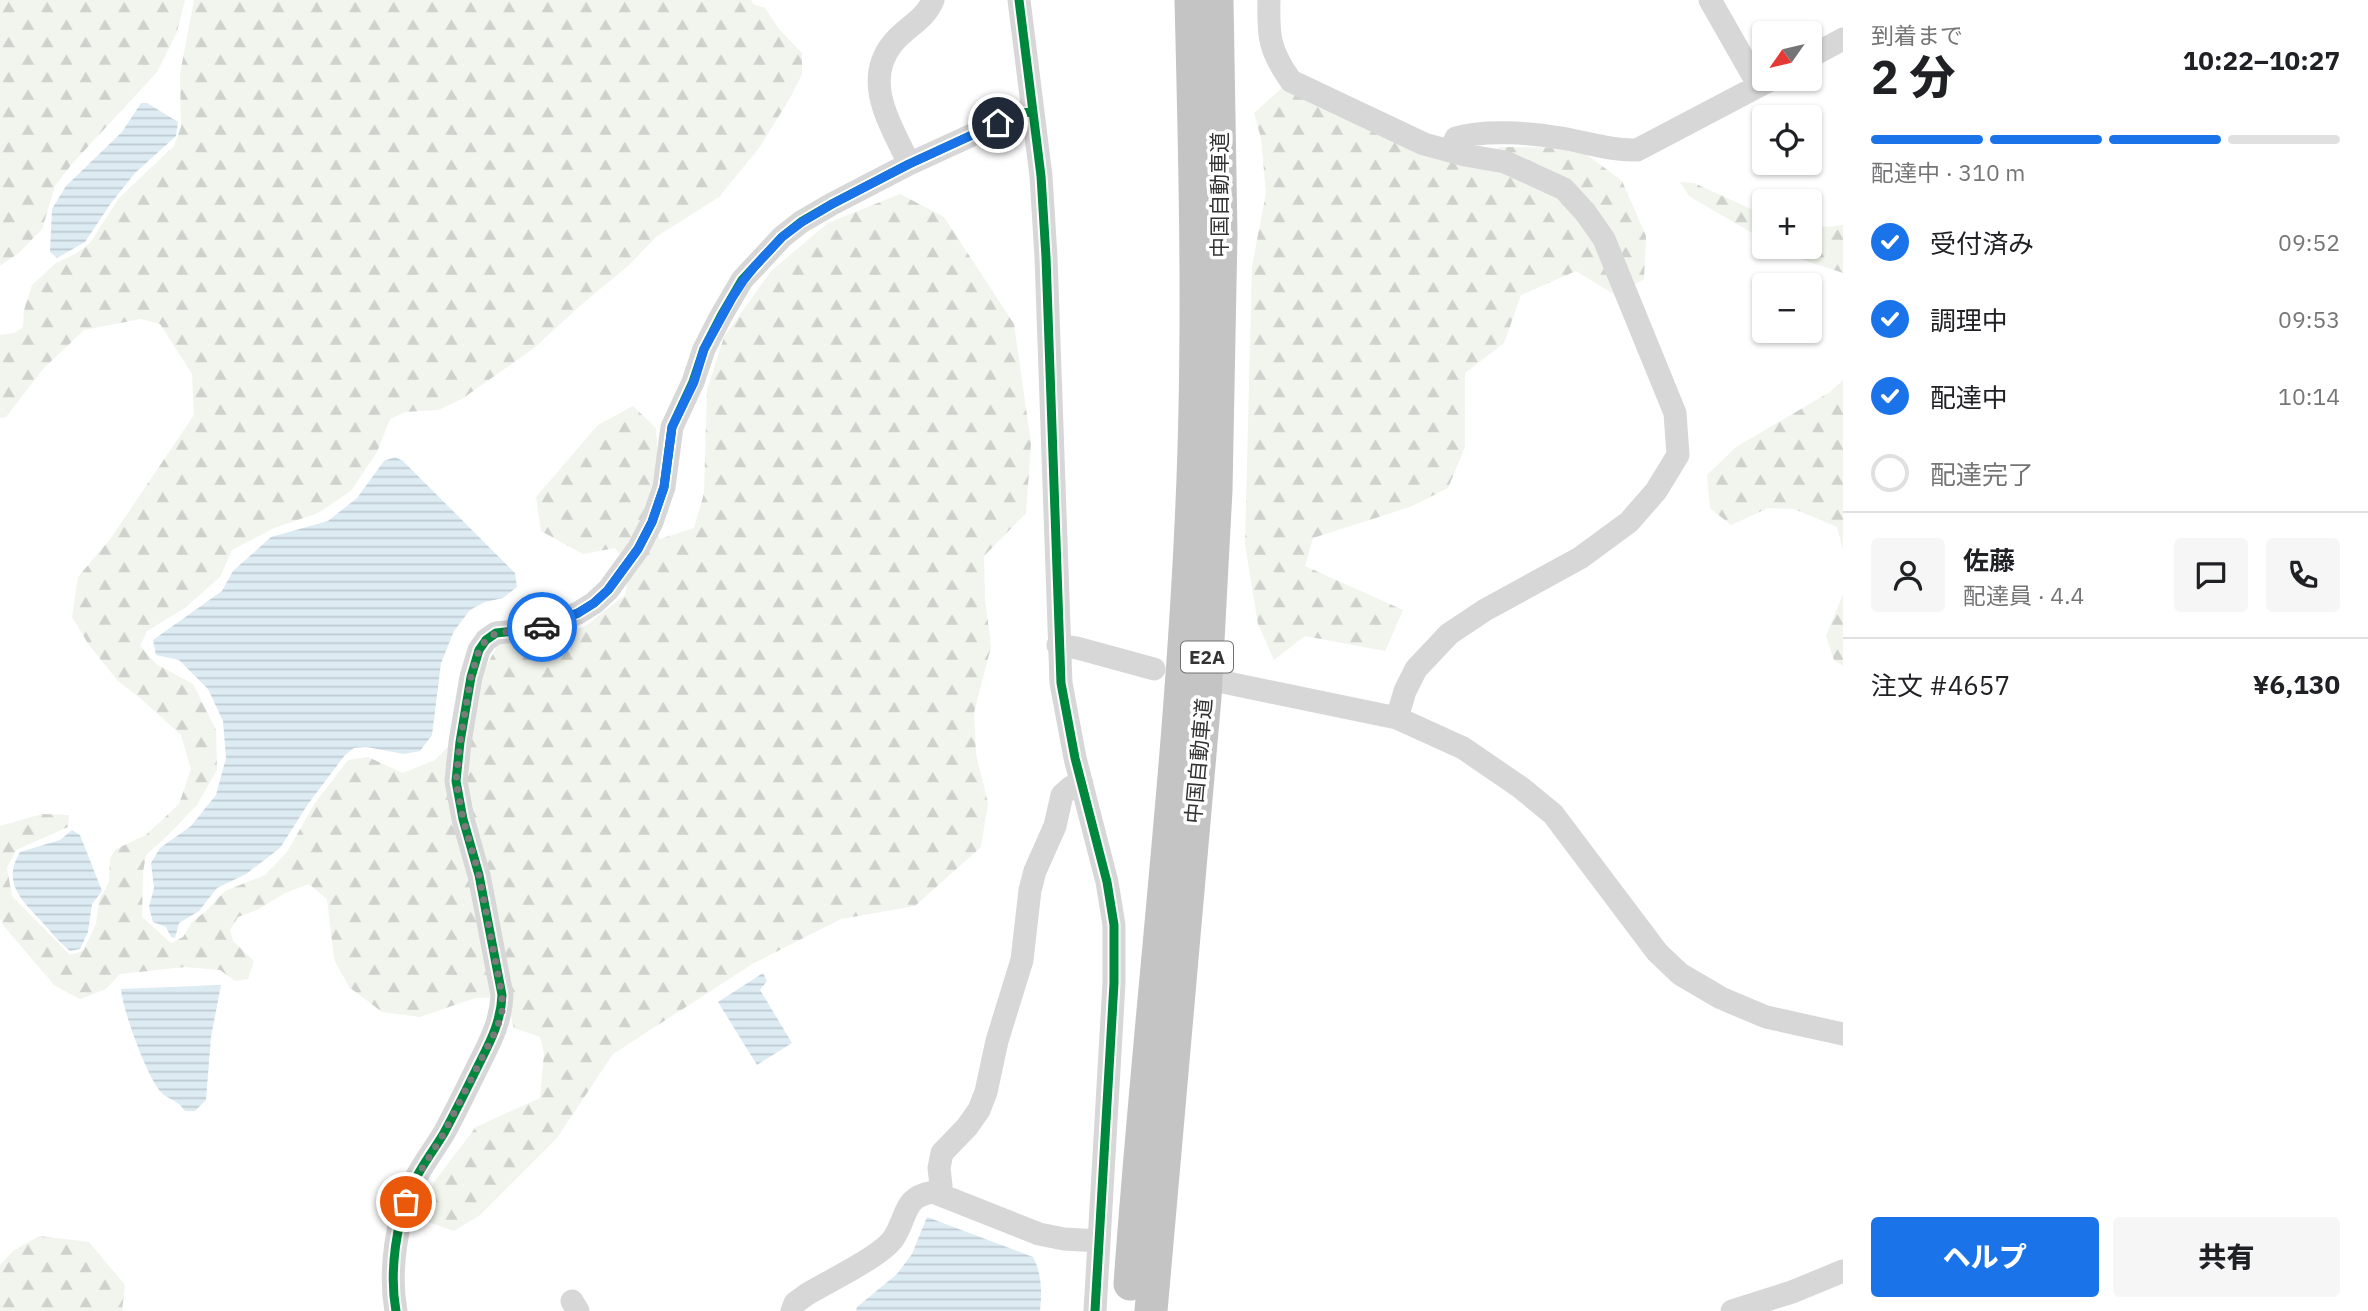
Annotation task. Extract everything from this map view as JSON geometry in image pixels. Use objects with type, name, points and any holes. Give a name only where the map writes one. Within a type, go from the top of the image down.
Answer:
[{"type":"highway","points":[[1178,0],[1195,197]]},
{"type":"highway","name":"中国自動車道","points":[[1128,1311],[1179,705],[1190,520],[1196,337],[1191,0]]},
{"type":"highway","name":"中国自動車道","points":[[1151,1311],[1205,697],[1215,518],[1221,234],[1221,10]]},
{"type":"street","points":[[909,164],[882,108],[878,80],[883,60],[894,42],[917,23],[933,0]]},
{"type":"street","points":[[1019,0],[1041,176],[1046,257],[1061,682],[1082,783],[1107,882],[1114,925],[1114,983],[1095,1311]]},
{"type":"street","points":[[1269,0],[1268,34],[1277,61],[1291,81],[1423,144],[1505,162],[1541,176],[1564,189],[1604,239],[1675,413],[1678,455],[1656,491],[1629,522],[1580,558],[1485,610],[1450,634],[1416,669],[1405,691],[1397,718]]},
{"type":"street","points":[[1710,0],[1752,63]]},
{"type":"street","points":[[1822,50],[1843,38]]},
{"type":"street","points":[[1450,151],[1456,138],[1465,135],[1511,133],[1559,137],[1621,150],[1637,150],[1752,89]]},
{"type":"street","points":[[396,1311],[393,1269],[406,1202],[413,1183],[460,1102],[502,1014],[502,995],[479,875],[463,819],[456,781],[471,677],[479,650],[486,640],[496,633],[536,629],[578,613],[608,590],[638,549],[652,522],[664,487],[672,427],[694,382],[704,349],[743,281],[782,237],[802,222],[909,164],[1020,113],[1033,112]]},
{"type":"street","points":[[1058,645],[1154,669]]},
{"type":"street","points":[[1223,682],[1397,718],[1463,748],[1520,787],[1553,814],[1657,952],[1680,974],[1721,998],[1766,1017],[1843,1034]]},
{"type":"street","points":[[942,1195],[939,1168],[942,1153],[967,1127],[979,1110],[986,1092],[997,1041],[1022,960],[1030,890],[1035,871],[1055,826],[1062,795],[1071,787],[1082,783]]},
{"type":"street","points":[[792,1311],[796,1303],[806,1295],[881,1250],[893,1239],[913,1199],[922,1194],[933,1192],[942,1195],[1039,1234],[1064,1240],[1099,1241]]},
{"type":"street","points":[[1732,1311],[1792,1292],[1843,1271]]},
{"type":"green space","points":[[0,0],[185,0],[177,32],[157,72],[55,186],[42,229],[20,252],[0,266]]},
{"type":"green space","points":[[194,0],[751,0],[753,4],[765,8],[779,29],[802,53],[802,74],[759,148],[719,197],[656,237],[629,265],[534,348],[462,399],[438,410],[405,412],[390,419],[377,452],[351,491],[318,513],[274,528],[232,550],[220,577],[185,608],[147,631],[140,646],[156,664],[193,684],[216,730],[217,770],[197,805],[146,855],[142,917],[171,943],[183,937],[192,922],[225,891],[265,875],[287,852],[315,803],[348,760],[368,757],[403,773],[435,760],[466,728],[484,670],[500,641],[541,637],[584,627],[625,595],[630,567],[615,548],[583,554],[541,531],[536,497],[598,425],[633,406],[656,428],[658,462],[643,520],[660,539],[694,528],[704,493],[707,390],[724,337],[771,271],[828,223],[900,194],[944,217],[1014,324],[1031,444],[1026,513],[984,556],[985,598],[991,647],[974,713],[976,754],[988,803],[981,847],[915,906],[841,919],[754,963],[613,1054],[557,1138],[480,1215],[454,1231],[420,1219],[434,1182],[476,1127],[540,1098],[544,1053],[540,1037],[514,1028],[506,997],[475,998],[420,1017],[382,1012],[349,987],[334,959],[327,899],[309,884],[238,917],[230,930],[233,941],[254,961],[248,979],[235,981],[220,970],[185,967],[120,974],[106,989],[80,999],[55,986],[0,918],[0,826],[42,814],[69,815],[68,827],[16,850],[7,868],[12,896],[70,955],[83,951],[96,924],[99,900],[109,882],[110,858],[116,849],[146,835],[179,804],[191,769],[181,735],[118,681],[89,645],[72,617],[78,577],[111,538],[194,415],[192,374],[160,324],[141,319],[84,330],[43,369],[6,417],[0,418],[0,335],[14,333],[23,327],[24,310],[32,285],[56,263],[90,243],[119,198],[174,146],[181,127],[180,74]]},
{"type":"green space","points":[[1282,88],[1411,146],[1473,166],[1500,147],[1578,148],[1622,181],[1646,236],[1644,279],[1615,295],[1576,271],[1521,295],[1504,343],[1465,373],[1465,447],[1448,488],[1410,507],[1313,538],[1305,566],[1403,610],[1385,651],[1305,636],[1274,660],[1258,624],[1245,544],[1252,266],[1266,193],[1261,138],[1254,113]]},
{"type":"green space","points":[[1680,182],[1694,183],[1752,210],[1752,233],[1689,196]]},
{"type":"green space","points":[[1843,225],[1843,273],[1800,259],[1822,259],[1822,226]]},
{"type":"green space","points":[[1843,380],[1843,550],[1837,527],[1794,509],[1768,508],[1731,525],[1710,508],[1707,475],[1736,447],[1830,392]]},
{"type":"green space","points":[[1843,594],[1843,666],[1834,660],[1826,636]]},
{"type":"green space","points":[[39,1236],[89,1242],[125,1285],[122,1311],[0,1311],[0,1265],[13,1251]]},
{"type":"shaded area","points":[[141,103],[147,103],[178,122],[176,136],[135,173],[85,242],[57,258],[50,252],[52,209],[66,186],[122,132]]},
{"type":"shaded area","points":[[395,457],[403,461],[515,573],[517,587],[503,598],[485,602],[470,610],[454,631],[441,663],[432,735],[420,751],[404,754],[366,747],[354,748],[345,755],[308,804],[280,848],[246,874],[217,888],[199,911],[179,923],[175,938],[171,937],[166,927],[153,922],[149,907],[154,888],[151,863],[160,848],[191,826],[216,795],[226,758],[223,721],[208,689],[179,660],[156,655],[153,640],[222,591],[233,571],[271,537],[328,521],[357,498],[384,461]]},
{"type":"shaded area","points":[[72,830],[80,835],[102,891],[92,904],[88,932],[80,949],[70,951],[22,899],[14,883],[13,874],[20,852],[60,840]]},
{"type":"shaded area","points":[[763,973],[767,981],[760,990],[792,1043],[757,1065],[718,1002]]},
{"type":"shaded area","points":[[221,985],[211,1037],[206,1100],[195,1111],[185,1111],[163,1094],[154,1083],[136,1042],[121,989]]},
{"type":"shaded area","points":[[927,1217],[1033,1257],[1041,1284],[1040,1311],[856,1311],[857,1307],[897,1274],[912,1254]]},
{"type":"cycle path","points":[[1019,0],[1041,176],[1046,257],[1061,683],[1075,758],[1107,882],[1114,925],[1114,983],[1095,1311]]},
{"type":"cycle path","points":[[396,1311],[394,1263],[398,1230],[407,1198],[487,1049],[501,1005],[502,995],[479,875],[463,819],[456,781],[471,677],[479,650],[486,640],[496,633],[536,629],[578,613],[608,590],[638,549],[652,522],[664,487],[672,427],[693,382],[704,349],[742,280],[782,237],[832,204],[909,164],[1020,113],[1033,112]]},
{"type":"way so far","points":[[406,1202],[413,1183],[460,1102],[502,1014],[502,995],[479,875],[463,819],[456,781],[471,677],[479,650],[486,640],[496,633],[542,627]]},
{"type":"route","points":[[542,627],[553,625],[594,603],[608,590],[638,549],[652,522],[664,487],[672,427],[694,382],[704,349],[732,298],[755,266],[782,237],[832,204],[909,164],[998,123]]}]
